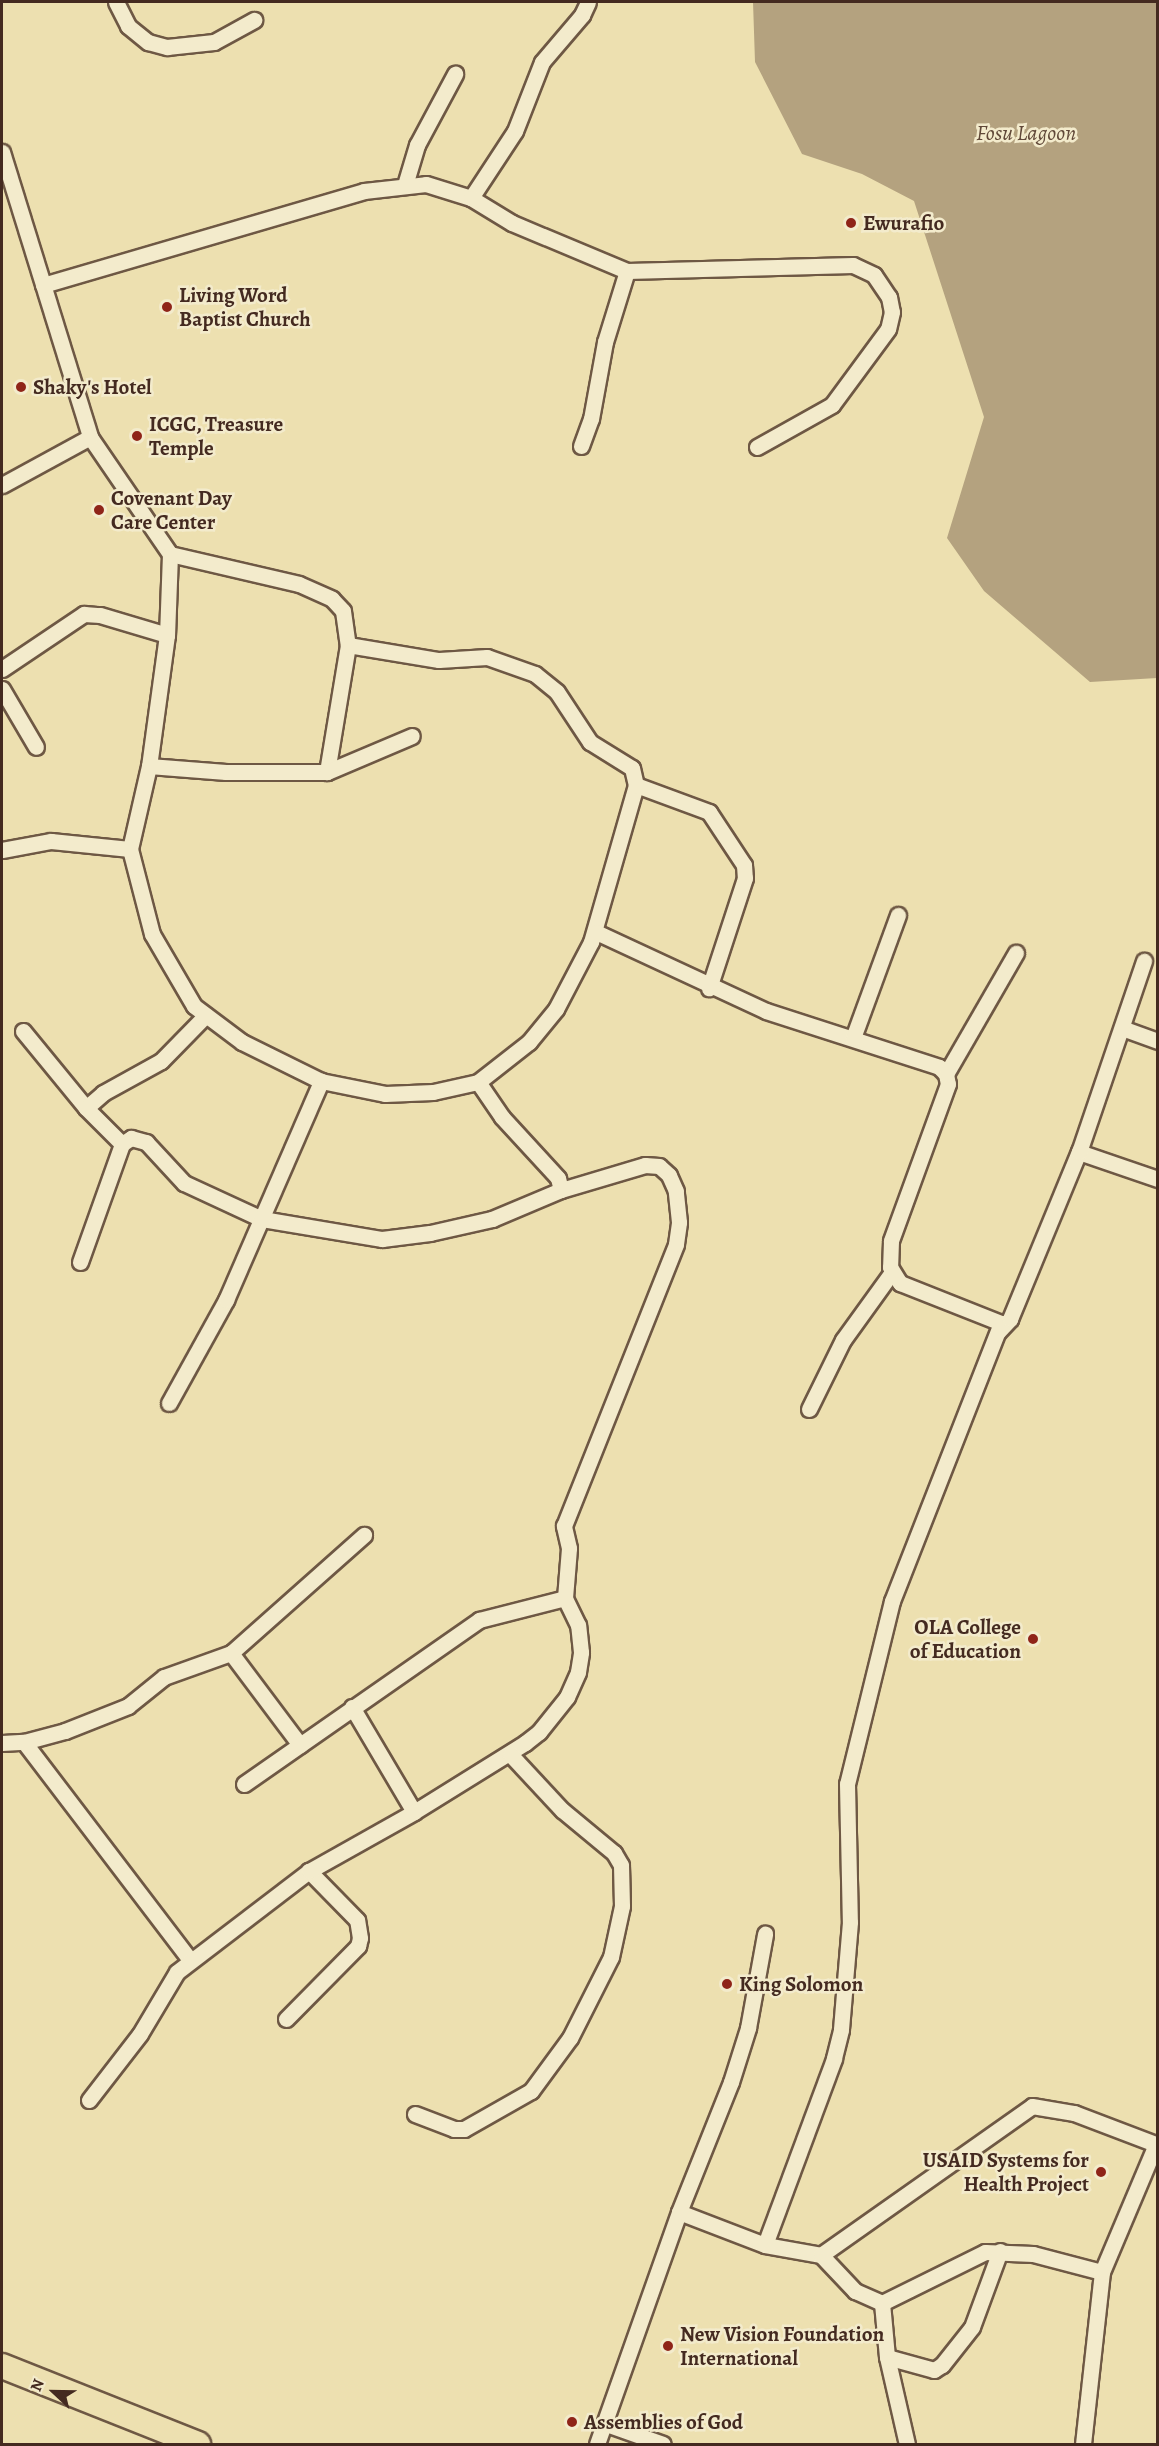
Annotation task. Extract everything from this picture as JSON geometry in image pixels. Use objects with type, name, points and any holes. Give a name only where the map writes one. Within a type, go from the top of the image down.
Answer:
[{"type":"highway","points":[[2,2366],[198,2445]]},
{"type":"street","points":[[116,2],[128,27],[148,42],[166,47],[214,42],[254,20]]},
{"type":"street","points":[[471,198],[515,131],[542,62],[582,15],[588,2]]},
{"type":"street","points":[[405,185],[417,145],[455,74]]},
{"type":"street","points":[[2,152],[90,437],[170,554],[167,635],[149,766],[130,849],[152,934],[172,973],[194,1006],[242,1042],[321,1081],[385,1094],[433,1092],[478,1082],[529,1042],[555,1009],[596,932],[636,785],[632,768],[590,742],[556,692],[535,674],[488,657],[439,660],[348,645]]},
{"type":"street","points":[[43,285],[364,191],[426,184],[471,198],[512,223],[627,271],[853,265],[874,275],[882,285],[892,312],[888,329],[832,405],[757,447]]},
{"type":"street","points":[[581,446],[591,419],[605,342],[627,271]]},
{"type":"street","points":[[2,485],[90,437]]},
{"type":"street","points":[[170,554],[280,579],[332,599],[343,611],[348,645],[327,772]]},
{"type":"street","points":[[2,669],[84,614],[100,615],[167,635]]},
{"type":"street","points":[[2,689],[36,747]]},
{"type":"street","points":[[149,766],[226,772],[327,772],[412,736]]},
{"type":"street","points":[[636,785],[709,812],[744,865],[745,878],[709,988]]},
{"type":"street","points":[[2,850],[51,841],[130,849]]},
{"type":"street","points":[[853,1038],[898,915]]},
{"type":"street","points":[[596,932],[709,988],[776,1015],[939,1067],[946,1074],[948,1084],[891,1241],[892,1272],[900,1283],[1001,1323],[892,1601],[847,1784],[850,1922],[842,2030],[834,2059],[765,2246]]},
{"type":"street","points":[[946,1074],[1016,952]]},
{"type":"street","points":[[998,1332],[1010,1319],[1079,1152],[1144,961]]},
{"type":"street","points":[[86,1108],[103,1093],[160,1061],[206,1015]]},
{"type":"street","points":[[1122,1028],[1158,1041]]},
{"type":"street","points":[[23,1031],[86,1108],[122,1144]]},
{"type":"street","points":[[169,1403],[226,1300],[321,1081]]},
{"type":"street","points":[[478,1082],[502,1117],[558,1178],[561,1190]]},
{"type":"street","points":[[80,1262],[122,1144],[131,1138],[146,1142],[184,1183],[262,1219],[382,1239],[430,1233],[492,1219],[561,1190],[645,1165],[659,1166],[669,1175],[676,1191],[679,1222],[676,1244],[564,1527],[569,1548],[565,1598],[578,1625],[581,1652],[578,1672],[567,1697],[539,1732],[510,1754],[414,1812],[309,1870],[191,1960],[177,1972],[140,2034],[89,2100]]},
{"type":"street","points":[[1079,1152],[1158,1179]]},
{"type":"street","points":[[809,1409],[843,1340],[892,1272]]},
{"type":"street","points":[[2,1743],[24,1742],[128,1706],[164,1677],[231,1653],[364,1535]]},
{"type":"street","points":[[244,1784],[479,1620],[565,1598]]},
{"type":"street","points":[[231,1653],[300,1745]]},
{"type":"street","points":[[352,1707],[414,1812]]},
{"type":"street","points":[[24,1742],[191,1960]]},
{"type":"street","points":[[415,2114],[454,2129],[465,2129],[531,2091],[570,2038],[601,1983],[614,1947],[622,1906],[621,1865],[614,1853],[562,1810],[510,1754]]},
{"type":"street","points":[[286,2019],[358,1946],[360,1938],[357,1920],[309,1870]]},
{"type":"street","points":[[597,2445],[679,2212],[731,2082],[748,2028],[765,1934]]},
{"type":"street","points":[[821,2254],[1032,2106],[1074,2113],[1157,2144],[1102,2272],[1083,2445]]},
{"type":"street","points":[[679,2212],[765,2246],[821,2254],[855,2291],[882,2303]]},
{"type":"street","points":[[882,2303],[980,2253],[1000,2251],[1064,2260],[1102,2272]]},
{"type":"street","points":[[886,2357],[934,2370],[942,2365],[972,2327],[1000,2251]]},
{"type":"street","points":[[882,2303],[886,2357],[907,2445]]},
{"type":"street","points":[[606,2424],[663,2445]]},
{"type":"water","name":"Fosu Lagoon","points":[[753,2],[1157,2],[1157,678],[1090,682],[984,591],[947,538],[984,417],[914,201],[862,174],[802,154],[755,62]]},
{"type":"place","name":"Ewurafio","points":[[851,223]]},
{"type":"place","name":"Living Word Baptist Church","points":[[167,307]]},
{"type":"place","name":"Shaky's Hotel","points":[[21,387]]},
{"type":"place","name":"ICGC, Treasure Temple","points":[[137,436]]},
{"type":"place","name":"Covenant Day Care Center","points":[[99,510]]},
{"type":"place","name":"OLA College of Education","points":[[1033,1639]]},
{"type":"place","name":"King Solomon","points":[[727,1984]]},
{"type":"place","name":"USAID Systems for Health Project","points":[[1101,2172]]},
{"type":"place","name":"New Vision Foundation International","points":[[668,2346]]},
{"type":"place","name":"Assemblies of God","points":[[572,2422]]}]
